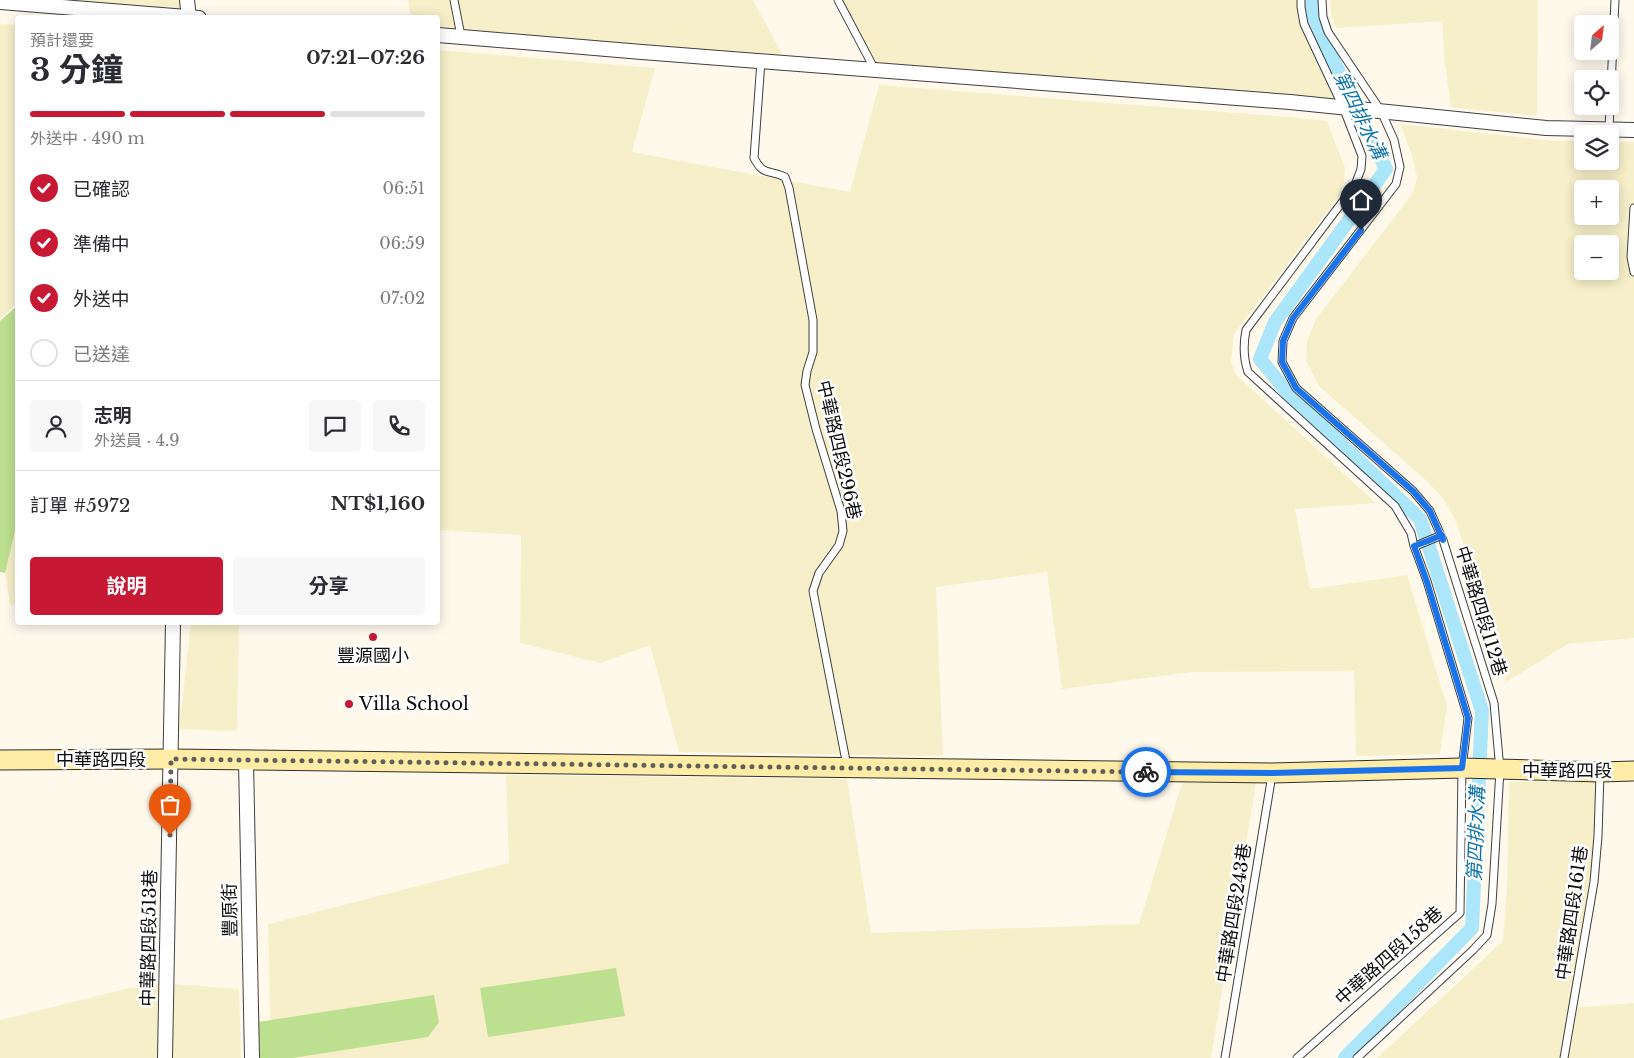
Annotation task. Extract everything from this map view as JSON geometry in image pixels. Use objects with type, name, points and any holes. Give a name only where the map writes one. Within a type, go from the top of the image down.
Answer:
[{"type":"street","points":[[187,0],[192,15]]},
{"type":"street","points":[[0,2],[167,15]]},
{"type":"street","points":[[440,34],[1290,102],[1546,128],[1574,128]]},
{"type":"street","points":[[1619,129],[1634,130]]},
{"type":"street","name":"中華路四段513巷","points":[[165,1058],[173,625]]},
{"type":"street","name":"中華路四段","points":[[0,760],[171,759],[1272,773],[1462,768],[1600,772],[1634,771]]},
{"type":"street","name":"豐原街","points":[[246,761],[252,1058]]},
{"type":"lane","points":[[454,0],[461,36]]},
{"type":"lane","points":[[838,0],[875,70]]},
{"type":"lane","name":"中華路四段158巷","points":[[1298,1058],[1460,913],[1462,768],[1468,718],[1416,545],[1395,506],[1248,372],[1244,359],[1246,330],[1356,185],[1361,169],[1362,156],[1348,108],[1304,24],[1301,7],[1302,0]]},
{"type":"lane","name":"中華路四段112巷","points":[[1322,0],[1323,17],[1328,32],[1394,140],[1400,167],[1396,184],[1293,318],[1283,341],[1282,362],[1296,388],[1413,491],[1430,511],[1442,537],[1494,703],[1500,770],[1492,904],[1487,936],[1357,1058]]},
{"type":"lane","points":[[1609,125],[1615,0]]},
{"type":"lane","name":"中華路四段296巷","points":[[761,61],[754,158],[760,168],[766,172],[785,177],[789,188],[813,320],[814,352],[807,371],[805,385],[816,429],[841,511],[843,531],[839,544],[819,573],[813,591],[848,769]]},
{"type":"lane","points":[[1634,208],[1631,257],[1634,272]]},
{"type":"lane","points":[[1416,545],[1442,537]]},
{"type":"lane","name":"中華路四段161巷","points":[[1564,1058],[1594,882],[1600,772]]},
{"type":"lane","name":"中華路四段243巷","points":[[1225,1058],[1272,773]]},
{"type":"shaded area","points":[[0,0],[187,0],[189,15],[167,15]]},
{"type":"shaded area","points":[[408,0],[753,0],[782,54],[756,57],[440,31],[440,15],[411,15]]},
{"type":"shaded area","points":[[838,0],[1301,0],[1304,24],[1343,107],[875,70]]},
{"type":"shaded area","points":[[1330,0],[1538,0],[1537,116],[1451,107],[1442,21],[1336,28],[1331,14]]},
{"type":"shaded area","points":[[0,24],[15,25],[15,305],[0,319]]},
{"type":"shaded area","points":[[440,50],[655,68],[632,152],[850,192],[879,85],[1327,121],[1345,168],[1344,181],[1339,196],[1234,334],[1231,362],[1236,375],[1376,503],[1295,509],[1310,589],[1407,575],[1447,706],[1440,754],[1356,756],[1354,671],[1192,672],[1062,689],[1047,572],[936,587],[943,756],[679,752],[650,645],[600,663],[520,643],[521,535],[440,530]]},
{"type":"shaded area","points":[[1400,124],[1554,141],[1574,141],[1574,170],[1619,170],[1619,142],[1634,142],[1634,638],[1568,644],[1506,682],[1457,524],[1445,501],[1429,483],[1319,386],[1306,361],[1307,341],[1316,319],[1413,193],[1417,177],[1411,152]]},
{"type":"shaded area","points":[[15,527],[15,604],[10,605],[5,573]]},
{"type":"shaded area","points":[[191,625],[239,625],[237,731],[179,729]]},
{"type":"shaded area","points":[[506,775],[847,779],[871,933],[1139,924],[1182,783],[1256,783],[1211,1058],[271,1058],[268,924],[509,863]]},
{"type":"shaded area","points":[[1600,781],[1598,836],[1573,1008],[1634,1003],[1634,1058],[1377,1058],[1503,941],[1507,887],[1509,782]]},
{"type":"shaded area","points":[[162,983],[239,989],[241,1058],[0,1058],[0,1020],[126,989]]},
{"type":"green space","points":[[15,308],[15,531],[5,573],[0,572],[0,321]]},
{"type":"green space","points":[[616,968],[625,1016],[488,1037],[480,988]]},
{"type":"green space","points":[[434,995],[439,1022],[428,1037],[292,1058],[260,1058],[258,1022]]},
{"type":"waterway","name":"第四排水溝","points":[[1312,0],[1310,6],[1320,33],[1386,169],[1275,322],[1260,359],[1288,393],[1420,519],[1482,711],[1472,928],[1345,1058]]},
{"type":"way so far","points":[[170,835],[171,759],[1146,772]]},
{"type":"place","name":"豐源國小","points":[[373,637]]},
{"type":"place","name":"Villa School","points":[[349,704]]},
{"type":"route","points":[[1146,772],[1272,773],[1462,768],[1468,718],[1427,582],[1414,546],[1418,545],[1430,540],[1442,535],[1443,540],[1436,525],[1430,511],[1413,491],[1296,388],[1282,362],[1283,341],[1293,318],[1361,230]]}]
